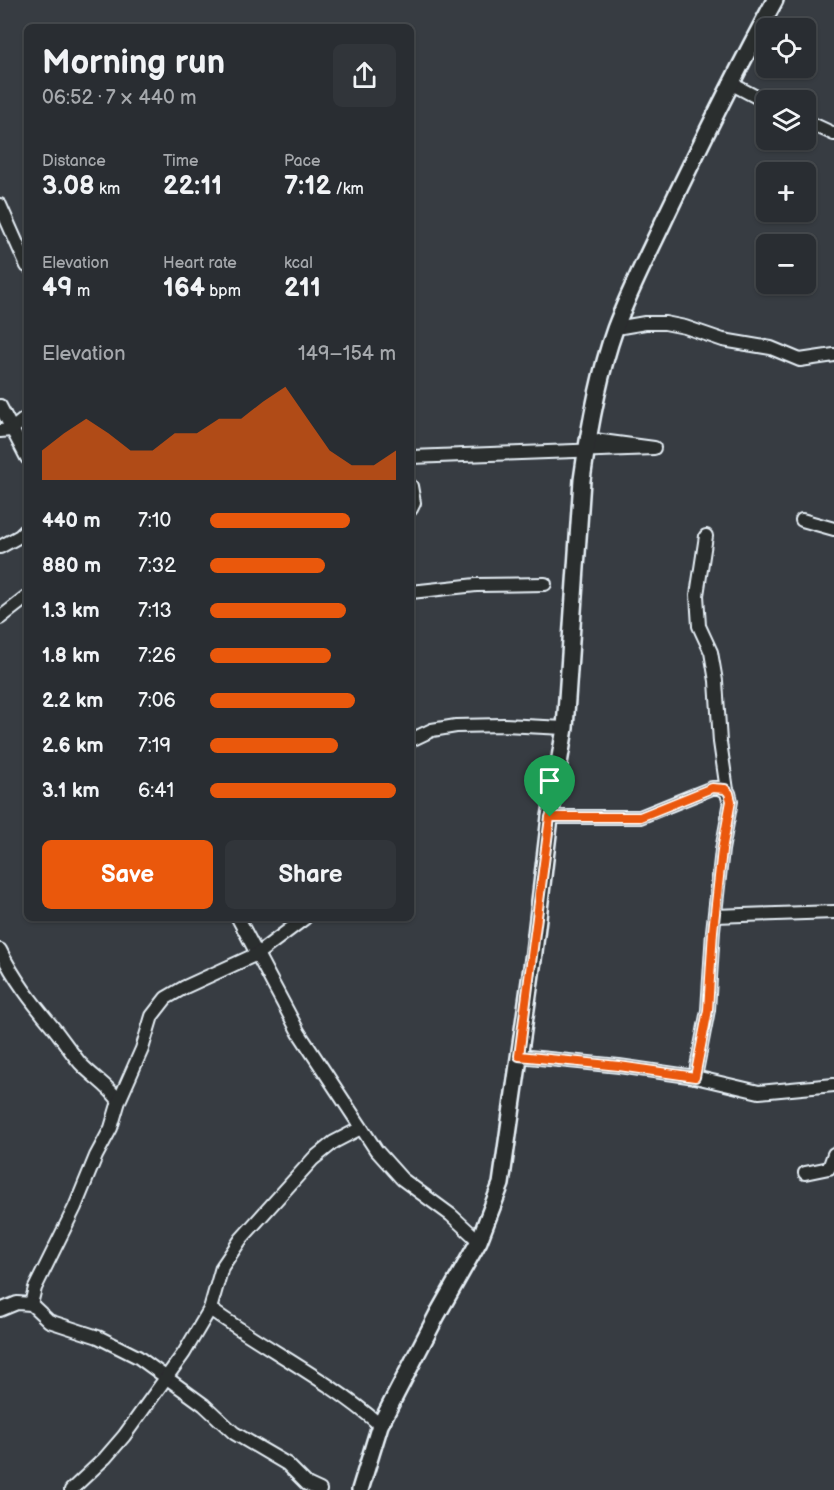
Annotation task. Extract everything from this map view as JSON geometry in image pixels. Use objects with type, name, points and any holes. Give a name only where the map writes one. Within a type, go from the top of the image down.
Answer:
[{"type":"street","points":[[360,1490],[380,1425],[437,1315],[479,1241],[495,1205],[501,1184],[550,817],[565,728],[582,480],[587,440],[599,381],[616,328],[730,83],[775,0]]},
{"type":"street","points":[[730,83],[756,97]]},
{"type":"street","points":[[816,126],[834,134]]},
{"type":"street","points":[[0,204],[24,248]]},
{"type":"street","points":[[616,328],[645,323],[665,323],[723,340],[771,348],[800,360],[834,355]]},
{"type":"street","points":[[0,406],[5,431],[24,454]]},
{"type":"street","points":[[5,431],[24,419]]},
{"type":"street","points":[[414,457],[654,448],[587,440]]},
{"type":"street","points":[[802,520],[834,528]]},
{"type":"street","points":[[0,547],[24,532]]},
{"type":"street","points":[[706,536],[697,595],[699,626],[711,652],[716,681],[720,742],[729,801]]},
{"type":"street","points":[[414,592],[477,585],[545,584]]},
{"type":"street","points":[[0,618],[24,599]]},
{"type":"street","points":[[414,739],[432,730],[456,726],[504,725],[565,728]]},
{"type":"street","points":[[550,817],[640,817],[712,788],[725,789],[729,793],[731,801],[722,850],[708,1010],[695,1077]]},
{"type":"street","points":[[715,916],[834,912]]},
{"type":"street","points":[[240,921],[299,1033],[376,1150],[402,1179],[451,1215],[479,1241]]},
{"type":"street","points":[[31,1304],[35,1288],[111,1128],[142,1049],[152,1016],[166,998],[257,954],[301,921]]},
{"type":"street","points":[[0,950],[8,968],[32,1002],[79,1061],[92,1075],[110,1088],[120,1101]]},
{"type":"street","points":[[519,1056],[619,1066],[695,1077],[759,1092],[834,1085]]},
{"type":"street","points":[[72,1490],[124,1436],[195,1337],[210,1309],[222,1267],[241,1239],[313,1159],[334,1142],[361,1128]]},
{"type":"street","points":[[805,1173],[829,1168],[834,1154]]},
{"type":"street","points":[[0,1310],[17,1303],[31,1304],[50,1321],[98,1337],[138,1357],[204,1404],[234,1433],[287,1464],[308,1485],[320,1490]]},
{"type":"street","points":[[210,1309],[298,1365],[360,1408],[380,1425]]},
{"type":"route","points":[[712,788],[725,789],[729,793],[731,801],[722,850],[713,931],[708,1010],[695,1077],[619,1066],[519,1056],[550,817],[640,817],[712,788]]}]
